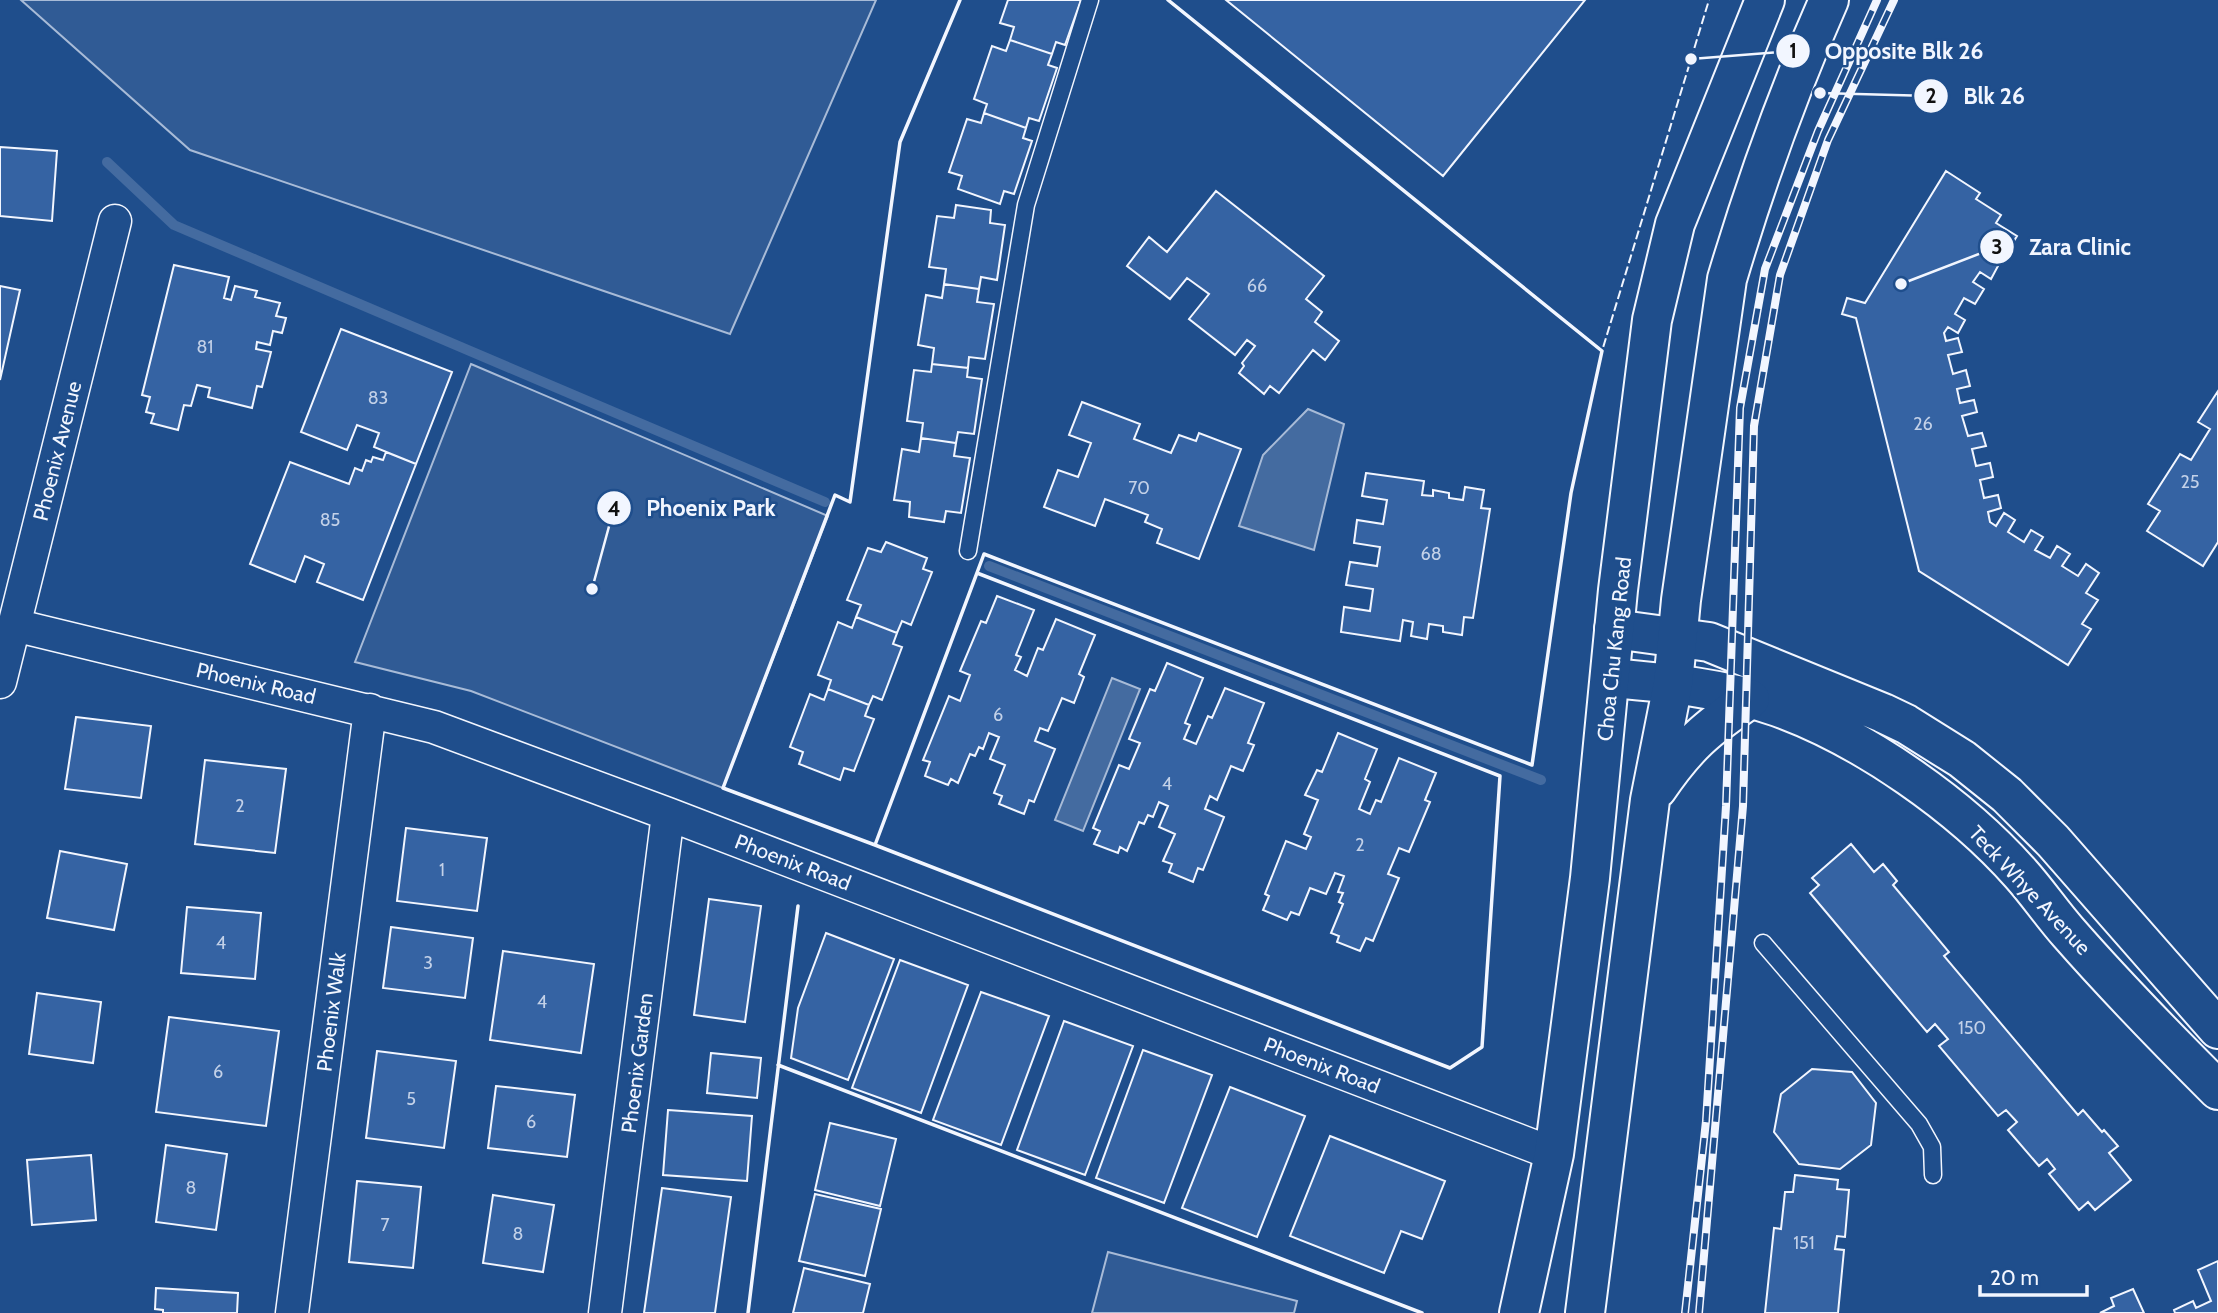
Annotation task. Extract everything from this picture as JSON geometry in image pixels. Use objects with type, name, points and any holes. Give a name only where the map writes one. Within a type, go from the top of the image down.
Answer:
[{"type":"main road","name":"Choa Chu Kang Road","points":[[1519,1313],[1554,1154],[1590,878],[1614,629],[1652,320],[1675,224],[1765,0]]},
{"type":"main road","points":[[1585,1313],[1650,800],[1673,684],[1677,637],[1727,279],[1740,235],[1810,44],[1829,0]]},
{"type":"main road","points":[[1614,629],[1709,642],[1883,713],[1962,759],[2007,795],[2053,841],[2218,1029]]},
{"type":"main road","name":"Teck Whye Avenue","points":[[1611,678],[1673,684],[1777,706],[1833,730],[1893,767],[1958,814],[2021,874],[2068,932],[2218,1090]]},
{"type":"main road","points":[[1650,800],[1684,752],[1711,725],[1750,699]]},
{"type":"street","name":"Phoenix Avenue","points":[[0,682],[115,221]]},
{"type":"street","name":"Phoenix Road","points":[[14,625],[434,727],[1554,1154]]},
{"type":"street","name":"Phoenix Walk","points":[[292,1313],[370,710]]},
{"type":"street","name":"Phoenix Garden","points":[[605,1313],[668,814]]},
{"type":"lane","points":[[968,551],[1026,205],[1090,0]]},
{"type":"lane","points":[[1763,943],[1919,1124],[1932,1147],[1933,1175]]},
{"type":"shaded area","points":[[21,0],[876,0],[730,334],[190,150]]},
{"type":"shaded area","points":[[471,364],[828,516],[723,788],[471,691],[355,662]]},
{"type":"shaded area","points":[[1308,409],[1344,424],[1314,550],[1239,526],[1263,455]]},
{"type":"shaded area","points":[[1112,678],[1140,689],[1083,831],[1055,820]]},
{"type":"shaded area","points":[[1108,1252],[1297,1301],[1294,1313],[1092,1313]]},
{"type":"building","points":[[1008,0],[1081,0],[1065,45],[1056,42],[1052,54],[1010,40],[1014,27],[1000,23]]},
{"type":"building","points":[[1226,0],[1585,0],[1443,176]]},
{"type":"building","points":[[1010,40],[1052,54],[1048,65],[1057,68],[1039,121],[1029,118],[1026,128],[984,113],[987,104],[974,99],[992,46],[1006,51]]},
{"type":"building","points":[[984,113],[1026,128],[1023,138],[1032,141],[1014,194],[1004,191],[1000,204],[958,189],[962,176],[949,172],[967,119],[981,123]]},
{"type":"building","points":[[0,147],[57,151],[52,221],[0,216]]},
{"type":"building","points":[[1946,171],[1980,193],[1976,199],[2001,215],[1996,223],[2017,236],[2009,249],[1998,242],[1987,260],[1998,266],[1991,279],[1980,272],[1973,282],[1984,289],[1975,304],[1964,298],[1955,314],[1965,320],[1958,333],[1948,327],[1944,333],[1946,341],[1958,338],[1962,352],[1948,355],[1953,374],[1966,370],[1970,386],[1957,389],[1960,403],[1974,400],[1977,412],[1962,416],[1968,436],[1982,433],[1986,446],[1972,449],[1976,466],[1990,463],[1993,477],[1980,480],[1984,498],[1998,495],[2001,508],[1988,512],[1990,522],[1996,526],[2004,513],[2015,520],[2008,532],[2024,542],[2031,530],[2043,537],[2035,550],[2050,558],[2057,546],[2070,554],[2062,566],[2078,576],[2086,564],[2099,573],[2086,593],[2098,600],[2082,624],[2091,629],[2068,665],[1919,571],[1856,318],[1842,314],[1847,298],[1865,303]]},
{"type":"building","points":[[1216,191],[1324,276],[1306,299],[1322,312],[1315,322],[1339,341],[1325,360],[1313,350],[1279,393],[1270,386],[1264,394],[1239,373],[1244,366],[1242,363],[1255,346],[1247,340],[1235,355],[1189,319],[1209,294],[1187,278],[1170,299],[1127,266],[1149,237],[1167,252]]},
{"type":"building","points":[[956,205],[991,210],[990,223],[1005,225],[997,280],[981,277],[979,289],[944,284],[946,269],[929,267],[937,216],[954,218]]},
{"type":"building","points":[[174,265],[229,277],[224,298],[231,300],[235,286],[257,291],[255,297],[280,303],[276,316],[286,318],[282,333],[273,331],[270,345],[257,342],[256,349],[271,352],[262,387],[257,386],[252,408],[208,397],[210,388],[197,385],[191,406],[184,405],[178,430],[151,423],[154,414],[146,412],[150,397],[142,395]]},
{"type":"building","points":[[944,284],[979,289],[977,302],[994,304],[985,359],[969,357],[968,368],[932,364],[934,348],[918,345],[926,295],[942,298]]},
{"type":"building","points":[[0,286],[20,290],[0,380]]},
{"type":"building","points":[[341,329],[452,372],[416,464],[374,447],[379,433],[357,425],[347,450],[301,432]]},
{"type":"building","points":[[932,364],[968,368],[967,377],[982,379],[974,434],[958,432],[956,443],[921,438],[923,423],[907,421],[914,370],[931,372]]},
{"type":"building","points":[[2218,391],[2218,542],[2203,566],[2147,531],[2160,511],[2148,504],[2180,454],[2191,460],[2210,429],[2198,422]]},
{"type":"building","points":[[1082,402],[1140,424],[1134,439],[1171,453],[1179,435],[1196,441],[1199,433],[1241,449],[1199,559],[1157,543],[1162,529],[1145,522],[1148,515],[1105,499],[1095,526],[1044,507],[1058,470],[1078,477],[1091,443],[1069,435]]},
{"type":"building","points":[[921,438],[956,443],[954,456],[970,458],[961,513],[946,511],[944,522],[909,517],[910,502],[894,500],[902,449],[919,452]]},
{"type":"building","points":[[386,452],[416,464],[363,600],[317,582],[324,564],[305,556],[295,582],[250,564],[290,462],[349,484],[355,468],[362,471],[366,460],[371,462],[373,457],[383,460]]},
{"type":"building","points":[[1366,473],[1424,481],[1422,495],[1433,496],[1433,490],[1449,493],[1449,498],[1463,500],[1465,487],[1484,490],[1481,508],[1490,509],[1473,618],[1464,617],[1462,635],[1443,632],[1443,626],[1429,624],[1427,639],[1411,636],[1413,622],[1403,620],[1400,641],[1341,632],[1344,607],[1370,611],[1373,589],[1346,585],[1350,562],[1377,566],[1380,547],[1354,543],[1357,520],[1383,524],[1387,500],[1362,496]]},
{"type":"building","points":[[886,542],[927,558],[923,569],[932,572],[911,625],[902,621],[897,633],[856,617],[861,605],[847,600],[868,548],[881,552]]},
{"type":"building","points":[[997,596],[1034,610],[1016,655],[1021,657],[1015,670],[1027,676],[1038,648],[1043,650],[1056,619],[1095,635],[1079,674],[1084,677],[1074,703],[1062,698],[1048,731],[1040,728],[1035,741],[1055,749],[1034,802],[1029,800],[1024,814],[999,804],[1002,796],[994,793],[1005,765],[990,759],[999,737],[989,733],[983,749],[979,747],[975,756],[970,754],[958,783],[951,779],[948,785],[925,776],[930,762],[923,760],[949,696],[960,701],[970,675],[960,671],[981,621],[986,623]]},
{"type":"building","points":[[856,617],[897,633],[893,644],[902,647],[882,700],[873,696],[869,705],[828,689],[831,680],[818,675],[838,622],[852,628]]},
{"type":"building","points":[[1167,663],[1203,678],[1185,723],[1190,725],[1184,739],[1196,744],[1208,716],[1212,718],[1225,688],[1264,703],[1248,743],[1254,745],[1243,771],[1231,766],[1217,800],[1210,796],[1205,809],[1224,817],[1203,870],[1198,868],[1193,882],[1169,872],[1172,864],[1163,861],[1175,834],[1159,827],[1168,806],[1159,802],[1153,817],[1148,815],[1144,824],[1139,822],[1127,851],[1120,847],[1118,853],[1094,844],[1100,831],[1093,828],[1119,765],[1129,769],[1140,743],[1129,739],[1150,689],[1155,691]]},
{"type":"building","points":[[828,689],[869,705],[865,716],[874,719],[854,771],[844,768],[840,780],[799,764],[803,752],[790,747],[810,694],[824,700]]},
{"type":"building","points":[[76,717],[151,726],[141,798],[65,789]]},
{"type":"building","points":[[1338,733],[1377,749],[1365,779],[1370,782],[1359,809],[1370,814],[1376,800],[1381,802],[1399,758],[1436,773],[1425,800],[1430,802],[1409,852],[1399,848],[1388,874],[1399,878],[1373,941],[1366,938],[1360,951],[1337,942],[1339,936],[1331,933],[1343,904],[1339,902],[1343,893],[1338,892],[1344,876],[1335,873],[1326,894],[1310,888],[1299,915],[1291,912],[1287,920],[1263,910],[1269,896],[1265,894],[1286,841],[1306,849],[1311,837],[1304,834],[1318,800],[1305,795],[1317,770],[1322,772]]},
{"type":"building","points":[[205,760],[286,769],[275,853],[195,844]]},
{"type":"building","points":[[406,828],[487,838],[477,911],[397,901]]},
{"type":"building","points":[[1851,844],[1874,872],[1883,864],[1897,881],[1893,885],[1949,952],[1944,956],[2078,1115],[2083,1110],[2118,1146],[2109,1153],[2131,1180],[2095,1210],[2088,1202],[2079,1210],[2049,1174],[2055,1169],[2047,1159],[2039,1166],[2008,1130],[2017,1122],[2006,1110],[1998,1116],[1939,1046],[1948,1039],[1935,1024],[1927,1032],[1810,893],[1819,885],[1812,878]]},
{"type":"building","points":[[60,851],[127,864],[114,930],[47,918]]},
{"type":"building","points":[[709,899],[761,906],[745,1022],[694,1015]]},
{"type":"building","points":[[187,907],[261,913],[255,979],[181,973]]},
{"type":"building","points":[[391,927],[473,938],[465,998],[383,988]]},
{"type":"building","points":[[826,933],[894,959],[848,1080],[791,1058],[798,1008]]},
{"type":"building","points":[[503,951],[594,964],[581,1053],[490,1040]]},
{"type":"building","points":[[900,960],[968,985],[921,1113],[852,1088]]},
{"type":"building","points":[[981,992],[1049,1016],[1001,1145],[933,1120]]},
{"type":"building","points":[[37,993],[101,1002],[93,1063],[29,1054]]},
{"type":"building","points":[[169,1017],[279,1031],[266,1126],[156,1112]]},
{"type":"building","points":[[1064,1021],[1133,1046],[1085,1175],[1017,1150]]},
{"type":"building","points":[[1143,1050],[1212,1075],[1164,1203],[1096,1178]]},
{"type":"building","points":[[377,1051],[456,1061],[444,1148],[366,1138]]},
{"type":"building","points":[[711,1053],[761,1058],[757,1098],[707,1093]]},
{"type":"building","points":[[1812,1069],[1852,1072],[1876,1103],[1871,1145],[1840,1169],[1799,1164],[1774,1132],[1781,1094]]},
{"type":"building","points":[[496,1086],[575,1095],[567,1157],[488,1148]]},
{"type":"building","points":[[1230,1087],[1305,1116],[1257,1237],[1182,1208]]},
{"type":"building","points":[[668,1110],[752,1116],[747,1181],[663,1175]]},
{"type":"building","points":[[830,1123],[896,1139],[880,1206],[815,1190]]},
{"type":"building","points":[[1330,1136],[1445,1181],[1422,1239],[1401,1231],[1384,1273],[1290,1236]]},
{"type":"building","points":[[166,1145],[227,1154],[216,1230],[156,1222]]},
{"type":"building","points":[[91,1155],[96,1220],[32,1225],[27,1160]]},
{"type":"building","points":[[1795,1175],[1838,1180],[1837,1189],[1849,1190],[1845,1237],[1837,1236],[1835,1249],[1844,1250],[1838,1313],[1765,1313],[1774,1228],[1781,1229],[1785,1192],[1793,1192]]},
{"type":"building","points":[[357,1181],[421,1187],[413,1268],[349,1262]]},
{"type":"building","points":[[662,1188],[731,1197],[715,1313],[644,1313]]},
{"type":"building","points":[[815,1194],[881,1209],[865,1276],[799,1261]]},
{"type":"building","points":[[493,1195],[554,1205],[543,1272],[483,1263]]},
{"type":"building","points":[[2218,1261],[2218,1313],[2175,1313],[2174,1310],[2193,1301],[2196,1308],[2211,1301],[2198,1270]]},
{"type":"building","points":[[804,1268],[870,1284],[863,1313],[793,1313]]},
{"type":"building","points":[[156,1288],[238,1293],[237,1313],[163,1313],[163,1310],[155,1309]]},
{"type":"building","points":[[2133,1289],[2144,1313],[2100,1313],[2114,1306],[2111,1298]]},
{"type":"waterway","points":[[107,162],[174,225],[825,502]]},
{"type":"waterway","points":[[989,566],[1541,780]]},
{"type":"railway","points":[[1685,1313],[1706,1121],[1726,806],[1740,408],[1765,269],[1818,131],[1877,0]]},
{"type":"railway","points":[[1699,1313],[1743,806],[1754,426],[1780,275],[1828,140],[1894,0]]},
{"type":"fence","points":[[1168,0],[1602,351],[1709,0]]},
{"type":"wall","points":[[960,0],[900,142],[850,502],[835,495],[723,788],[875,845],[984,554],[1532,765],[1571,493],[1602,351],[1168,0]]},
{"type":"wall","points":[[977,573],[1500,776],[1482,1047],[1450,1068],[875,845],[977,573]]},
{"type":"wall","points":[[748,1313],[798,906]]},
{"type":"wall","points":[[778,1065],[1422,1313]]},
{"type":"place","name":"Opposite Blk 26","points":[[1691,59]]},
{"type":"place","name":"Blk 26","points":[[1820,93]]},
{"type":"place","name":"Zara Clinic","points":[[1901,284]]},
{"type":"place","name":"Phoenix Park","points":[[592,589]]}]
